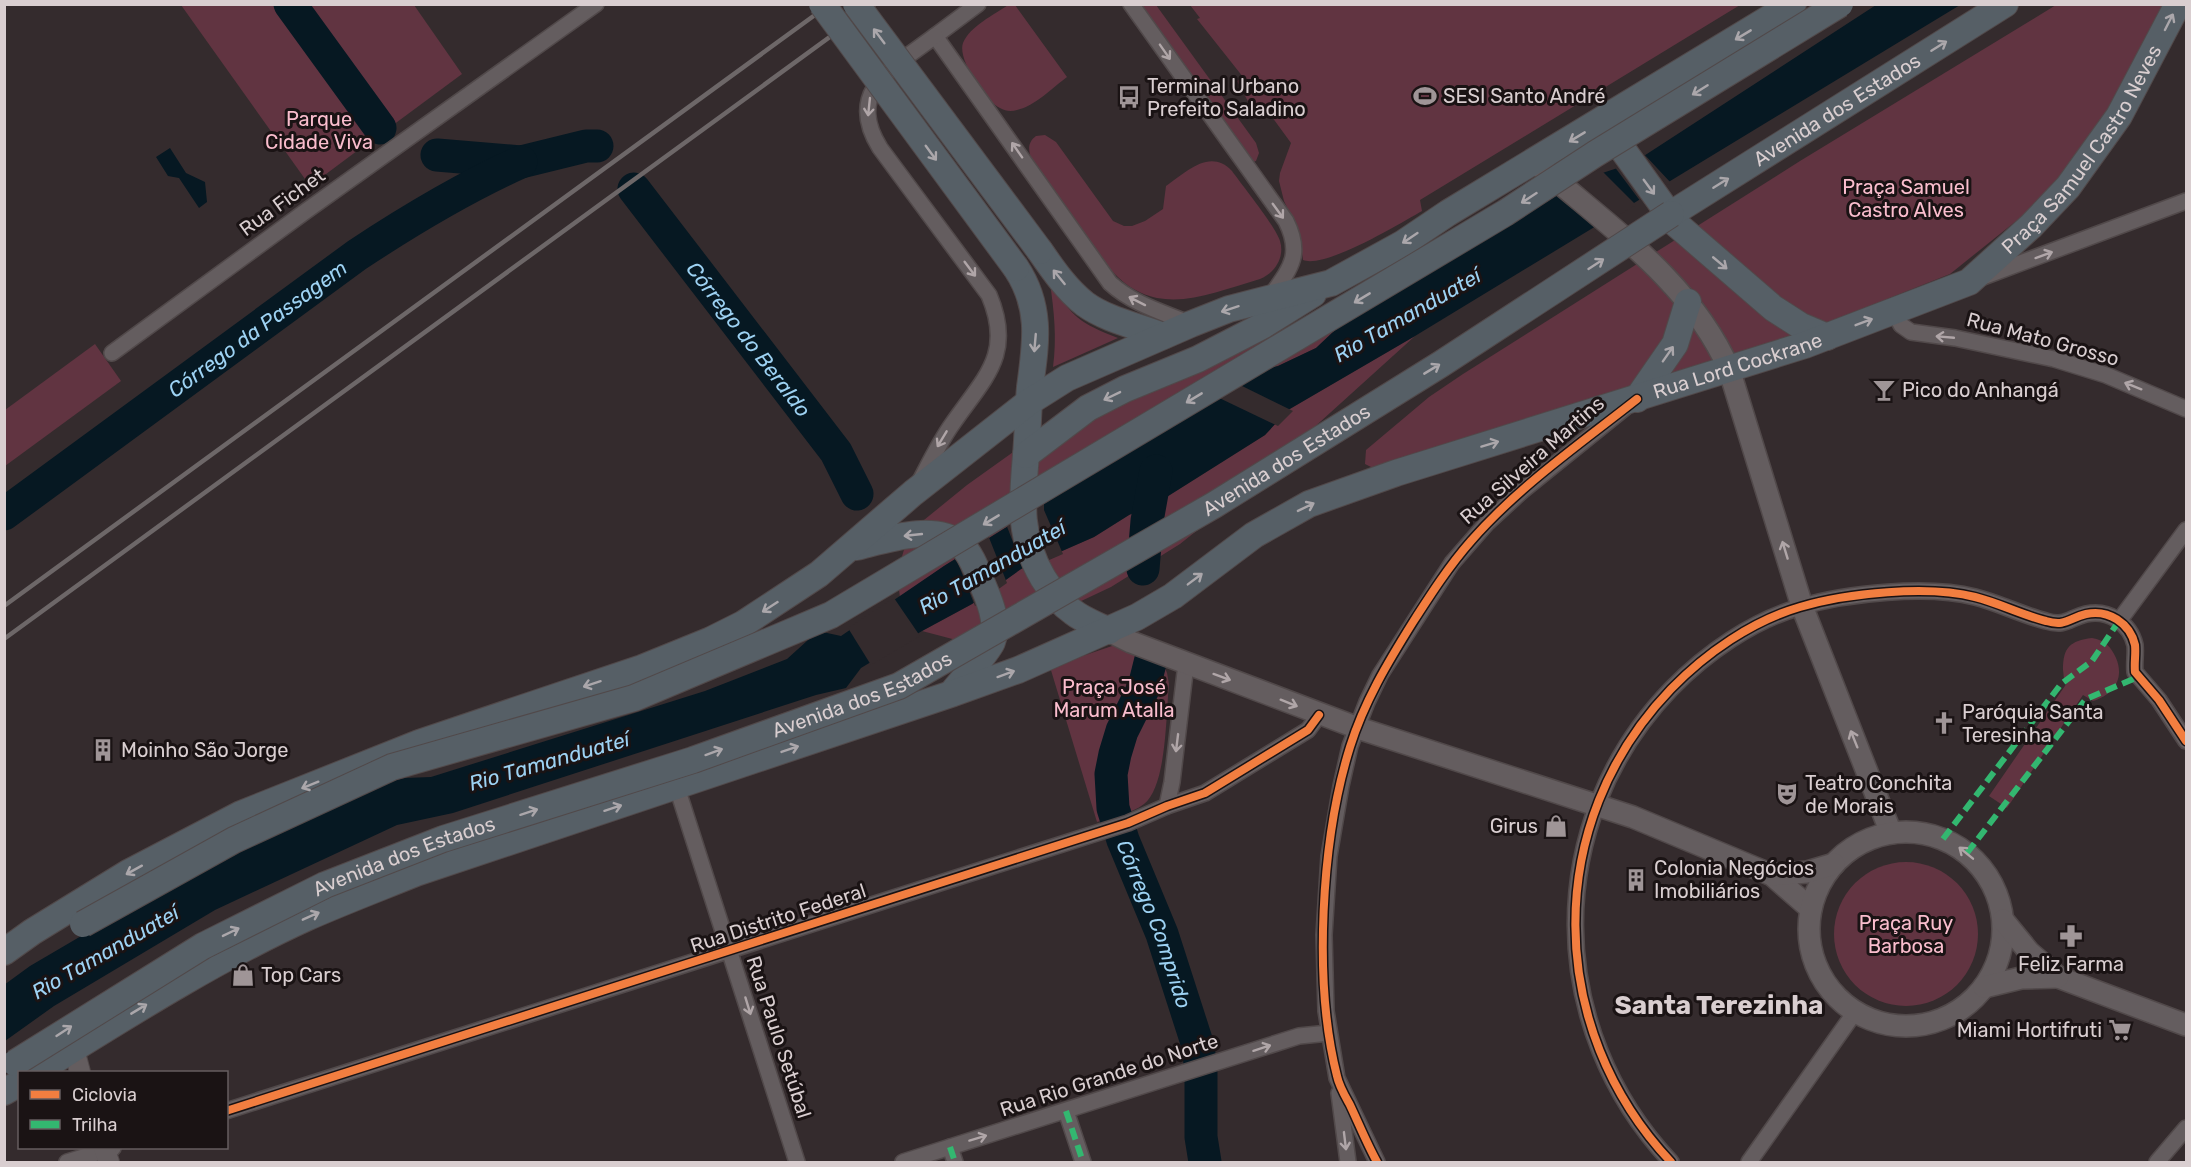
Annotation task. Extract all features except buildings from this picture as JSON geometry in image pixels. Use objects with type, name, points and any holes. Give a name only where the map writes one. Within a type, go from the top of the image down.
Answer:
[{"type":"highway","points":[[822,4],[1016,268],[1031,297],[1036,329],[1022,498],[1023,527],[1029,548],[1051,590],[1060,602],[1074,613],[1109,631]]},
{"type":"highway","points":[[856,4],[1066,285],[1087,305],[1104,315],[1162,336]]},
{"type":"highway","points":[[1026,455],[1088,408],[1125,389],[1198,359],[1262,326],[1331,283],[1402,244],[1448,213],[1793,4]]},
{"type":"highway","points":[[4,959],[83,924],[234,840],[392,767],[634,698],[831,615],[1505,213],[1595,154],[1839,4]]},
{"type":"highway","name":"Avenida dos Estados","points":[[20,1071],[71,1027],[203,946],[325,885],[443,839],[693,760],[899,686],[1214,505],[1441,364],[1682,208],[2005,4]]},
{"type":"highway","name":"Praça Samuel Castro Neves","points":[[1969,282],[2031,226],[2068,187],[2119,116],[2178,4]]},
{"type":"highway","points":[[1612,115],[1623,150],[1676,224],[1773,308],[1802,326],[1827,337]]},
{"type":"highway","name":"Rua Lord Cockrane","points":[[1254,535],[1309,504],[1408,470],[1827,337],[1969,282]]},
{"type":"highway","points":[[4,952],[32,932],[128,873],[241,814],[419,743],[642,668],[711,640],[770,607],[819,574],[913,493],[1029,402],[1067,378],[1229,309],[1331,283]]},
{"type":"highway","points":[[1637,399],[1675,344],[1688,302]]},
{"type":"highway","points":[[850,548],[897,537],[925,534],[945,537],[959,543],[966,551],[993,611],[995,627],[992,643],[951,694]]},
{"type":"highway","name":"Avenida dos Estados","points":[[24,1071],[77,1061],[157,998],[304,919],[416,873],[951,694],[1018,670],[1109,631],[1173,596],[1254,535]]},
{"type":"highway","points":[[1074,613],[1139,605],[1173,596]]},
{"type":"highway","name":"Avenida dos Estados","points":[[4,1092],[18,1073]]},
{"type":"main road","points":[[1535,162],[1636,247],[1688,302],[1720,349],[1729,369],[1802,606],[1891,833]]},
{"type":"main road","points":[[1109,631],[1186,664],[1358,729],[1633,817],[1772,875],[1811,909]]},
{"type":"main road","points":[[1918,832],[1937,837],[1967,853],[1986,874],[1994,887],[2003,920],[1998,960],[1984,987],[1971,1002],[1955,1014],[1927,1024],[1907,1027],[1887,1025],[1868,1019],[1855,1012],[1835,995],[1818,970],[1809,937],[1811,909],[1819,885],[1834,864],[1860,843],[1891,833],[1918,832]]},
{"type":"main road","points":[[1772,875],[1807,872],[1834,864]]},
{"type":"main road","points":[[2003,920],[2030,952],[2058,977],[2187,1025]]},
{"type":"main road","points":[[1984,987],[2021,978],[2058,977]]},
{"type":"street","name":"Rua Fichet","points":[[112,353],[315,204],[596,4]]},
{"type":"street","points":[[913,493],[942,439],[989,372],[995,360],[999,341],[999,323],[989,295],[872,136],[868,117],[872,89],[881,77],[978,4]]},
{"type":"street","points":[[1131,4],[1293,234],[1295,242],[1293,261],[1270,297]]},
{"type":"street","points":[[935,36],[1110,282],[1136,302],[1191,324]]},
{"type":"street","name":"Rua Lord Cockrane","points":[[1969,282],[2187,201]]},
{"type":"street","name":"Rua Mato Grosso","points":[[1894,311],[1901,325],[1911,332],[1955,338],[2054,359],[2106,375],[2187,409]]},
{"type":"street","name":"Rua Silveira Martins","points":[[1377,1162],[1337,1078],[1329,1033],[1324,973],[1325,895],[1329,856],[1350,746],[1380,675],[1441,579],[1470,542],[1522,491],[1637,399]]},
{"type":"street","points":[[2119,621],[2187,530]]},
{"type":"street","points":[[1671,1162],[1640,1126],[1614,1083],[1594,1038],[1582,994],[1575,941],[1576,898],[1583,849],[1597,805],[1611,772],[1630,740],[1652,710],[1680,680],[1709,655],[1736,637],[1802,606],[1888,593],[1942,591],[1977,597],[2059,624],[2096,613],[2110,616],[2126,628],[2135,647],[2135,672],[2159,700],[2187,741]]},
{"type":"street","points":[[1167,806],[1186,664]]},
{"type":"street","name":"Rua Distrito Federal","points":[[228,1111],[1128,823],[1205,793],[1308,730],[1319,715]]},
{"type":"street","name":"Rua Paulo Setúbal","points":[[675,788],[680,797],[797,1162]]},
{"type":"street","points":[[1749,1162],[1855,1012]]},
{"type":"street","name":"Rua Rio Grande do Norte","points":[[903,1162],[1299,1036],[1329,1033]]},
{"type":"street","points":[[1337,1078],[1348,1162]]},
{"type":"street","points":[[1066,1111],[1083,1162]]},
{"type":"street","points":[[2157,1162],[2187,1128]]},
{"type":"street","points":[[950,1147],[955,1162]]},
{"type":"street","points":[[67,1162],[108,1152]]},
{"type":"green space","name":"Parque Cidade Viva","points":[[181,5],[276,5],[373,139],[310,186]]},
{"type":"green space","points":[[300,5],[414,5],[462,74],[389,128]]},
{"type":"green space","points":[[1008,5],[1015,5],[1067,77],[1030,105],[1015,111],[1002,109],[987,97],[968,68],[962,50],[963,43],[971,31]]},
{"type":"green space","points":[[1138,5],[1156,5],[1256,143],[1259,153],[1256,161],[1253,162]]},
{"type":"green space","name":"SESI Santo André","points":[[1190,5],[1740,5],[1420,200],[1422,211],[1345,252],[1314,261],[1303,260],[1299,233],[1284,201],[1279,181],[1291,143],[1267,110],[1263,114],[1251,107],[1237,81],[1243,77],[1197,19],[1200,18]]},
{"type":"green space","name":"Praça Samuel Castro Alves","points":[[2056,5],[2166,5],[2119,97],[2046,197],[1950,274],[1809,330],[1652,386],[1375,469],[1365,464],[1366,450],[1429,397],[1463,374],[1800,161]]},
{"type":"green space","points":[[1045,135],[1056,142],[1113,221],[1124,226],[1132,226],[1145,221],[1163,209],[1166,186],[1189,169],[1206,162],[1215,161],[1224,164],[1232,171],[1266,216],[1277,235],[1281,247],[1278,264],[1260,279],[1220,291],[1181,299],[1163,299],[1145,294],[1127,285],[1110,269],[1031,158],[1029,149],[1031,141],[1036,136]]},
{"type":"green space","points":[[1050,283],[1078,318],[1118,338],[1053,367],[1055,346]]},
{"type":"green space","points":[[1365,302],[1316,348],[1278,366],[1258,371],[944,566],[900,598],[897,573],[906,543],[924,520],[967,485],[1016,450],[1197,356]]},
{"type":"green space","points":[[1415,336],[1224,509],[1180,544],[1111,587],[1026,624],[960,641],[922,631],[972,604],[1021,569],[1094,537],[1129,515],[1165,498],[1265,435],[1288,410]]},
{"type":"green space","points":[[95,344],[121,381],[5,466],[5,410]]},
{"type":"green space","points":[[2092,638],[2104,642],[2114,654],[2119,673],[2115,685],[2106,695],[2093,701],[2083,695],[2007,808],[1989,796],[2067,683],[2063,670],[2066,651],[2073,643]]},
{"type":"green space","name":"Praça José Marum Atalla","points":[[1118,644],[1163,663],[1169,684],[1164,748],[1157,782],[1152,795],[1144,804],[1128,813],[1097,822],[1050,667]]},
{"type":"green space","name":"Praça Ruy Barbosa","points":[[1906,862],[1934,867],[1957,883],[1973,906],[1978,934],[1973,962],[1957,985],[1934,1001],[1906,1006],[1878,1001],[1855,985],[1839,962],[1834,934],[1839,906],[1855,883],[1878,867]]},
{"type":"water","name":"Rio Tamanduateí","points":[[1876,5],[1960,5],[1415,336],[1288,410],[1265,435],[1165,498],[1129,515],[1094,537],[1021,569],[972,604],[861,668],[846,688],[816,695],[453,813],[397,825],[215,910],[54,1006],[5,1041],[4,985],[30,966],[199,867],[380,784],[405,778],[431,777],[705,691],[787,659],[818,631],[841,636],[944,566],[1258,371],[1278,366],[1316,348],[1365,302],[1411,284],[1584,179],[1633,163]]},
{"type":"water","points":[[170,148],[186,173],[205,182],[207,202],[199,208],[179,178],[168,176],[156,157]]},
{"type":"pier","points":[[1643,153],[1671,183],[1641,202],[1614,166],[1632,160]]},
{"type":"pier","points":[[1601,170],[1636,205],[1604,224],[1558,191],[1583,176]]},
{"type":"pier","points":[[1234,382],[1293,411],[1278,426],[1213,395]]},
{"type":"pier","points":[[1044,500],[1044,510],[1063,554],[1024,571],[1006,524]]},
{"type":"pier","points":[[988,535],[1007,583],[975,606],[957,561],[953,557]]},
{"type":"pier","points":[[894,598],[920,636],[871,665],[848,628]]},
{"type":"waterway","name":"Córrego do Beraldo","points":[[290,4],[380,128]]},
{"type":"waterway","name":"Córrego da Passagem","points":[[437,155],[521,162],[586,146],[597,146]]},
{"type":"waterway","name":"Córrego da Passagem","points":[[4,514],[357,255],[437,205],[521,162]]},
{"type":"waterway","name":"Córrego do Beraldo","points":[[634,189],[836,452],[857,494]]},
{"type":"waterway","name":"Córrego Comprido","points":[[1143,569],[1147,521],[1156,471]]},
{"type":"waterway","name":"Córrego Comprido","points":[[1151,659],[1144,687],[1122,731],[1115,754],[1111,774],[1113,808],[1123,840],[1162,934],[1198,1046],[1201,1072],[1201,1137],[1205,1162]]},
{"type":"railway","points":[[4,606],[830,4]]},
{"type":"railway","points":[[4,639],[875,4]]},
{"type":"marked path","points":[[1943,839],[2061,684],[2092,661],[2119,621]]},
{"type":"marked path","points":[[1967,853],[2086,699],[2138,677]]},
{"type":"marked path","points":[[1066,1111],[1083,1162]]},
{"type":"marked path","points":[[950,1147],[955,1162]]},
{"type":"cycle path","points":[[1377,1162],[1338,1080],[1329,1039],[1325,998],[1323,955],[1327,867],[1332,824],[1350,747],[1369,698],[1386,667],[1427,601],[1463,551],[1509,502],[1637,399]]},
{"type":"cycle path","points":[[1671,1162],[1630,1109],[1600,1050],[1582,989],[1575,925],[1581,862],[1599,801],[1629,742],[1671,689],[1699,663],[1747,630],[1782,613],[1819,602],[1888,592],[1956,593],[2053,623],[2086,614],[2102,614],[2117,619],[2128,630],[2135,645],[2135,672],[2159,700],[2186,741]]},
{"type":"cycle path","points":[[228,1110],[1128,823],[1205,793],[1308,730],[1319,715]]},
{"type":"place","name":"SESI Santo André","points":[[1425,96]]},
{"type":"place","name":"Terminal Urbano Prefeito Saladino","points":[[1129,97]]},
{"type":"place","name":"Pico do Anhangá","points":[[1884,390]]},
{"type":"place","name":"Paróquia Santa Teresinha","points":[[1944,723]]},
{"type":"place","name":"Moinho São Jorge","points":[[103,750]]},
{"type":"place","name":"Teatro Conchita de Morais","points":[[1787,794]]},
{"type":"place","name":"Girus","points":[[1556,826]]},
{"type":"place","name":"Colonia Negócios Imobiliários","points":[[1636,880]]},
{"type":"place","name":"Feliz Farma","points":[[2071,936]]},
{"type":"place","name":"Top Cars","points":[[243,975]]},
{"type":"place","name":"Miami Hortifruti","points":[[2120,1030]]},
{"type":"district","name":"Santa Terezinha","points":[[1719,1005]]}]
